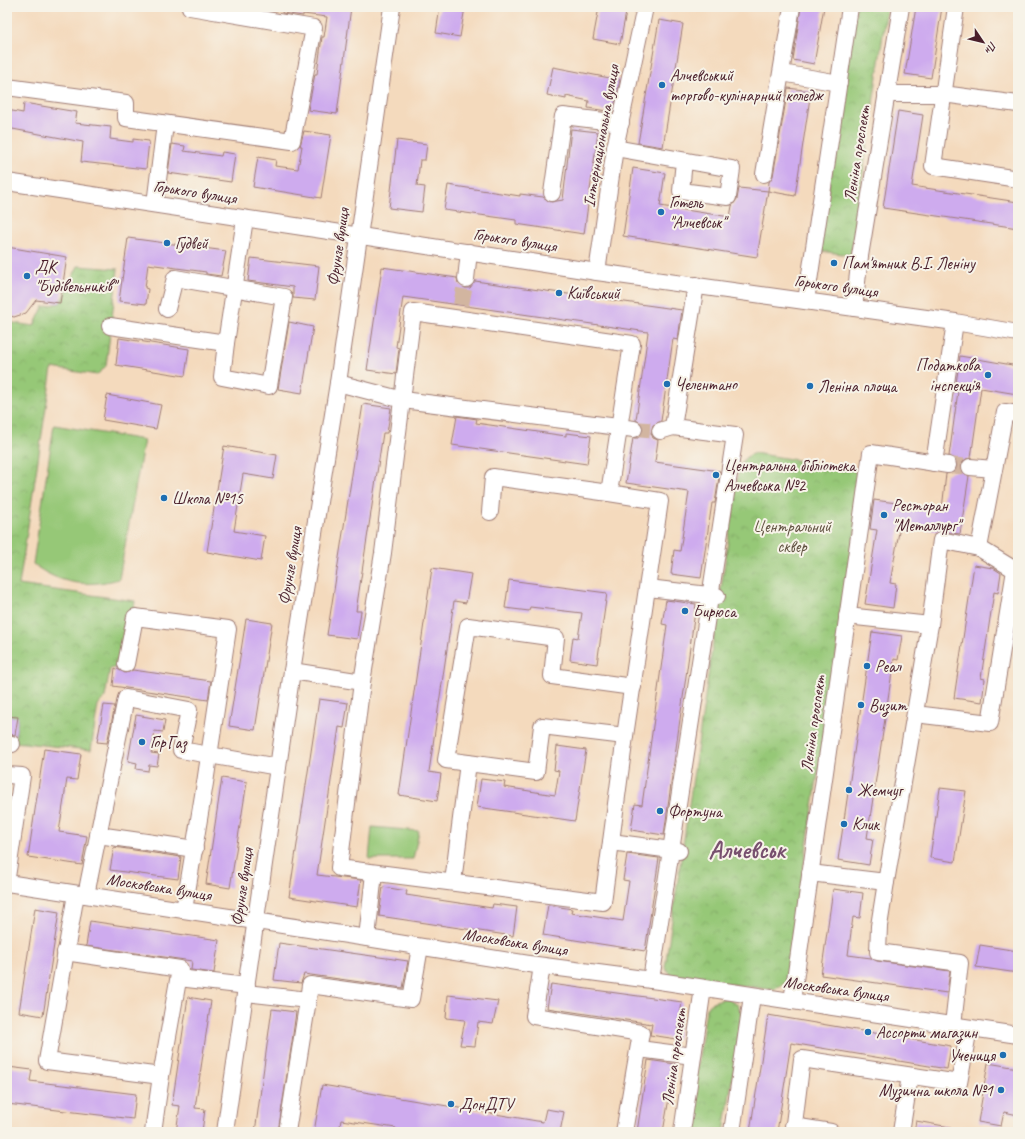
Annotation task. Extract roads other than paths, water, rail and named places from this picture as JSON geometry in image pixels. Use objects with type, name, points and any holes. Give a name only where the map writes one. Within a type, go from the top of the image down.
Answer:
[{"type":"street","points":[[7,87],[126,103],[126,118],[292,141],[314,28],[277,14],[190,7]]},
{"type":"street","name":"Фрунзе вулиця","points":[[225,1132],[257,921],[292,671],[338,384],[392,7]]},
{"type":"street","name":"Інтернаціональна вулиця","points":[[597,272],[615,148],[645,7]]},
{"type":"street","points":[[764,174],[792,7]]},
{"type":"street","name":"Леніна проспект","points":[[806,301],[850,7]]},
{"type":"street","name":"Леніна проспект","points":[[854,308],[886,94],[901,7]]},
{"type":"street","points":[[956,7],[933,166],[1018,179]]},
{"type":"street","points":[[782,73],[839,83]]},
{"type":"street","points":[[886,94],[943,94],[1018,104]]},
{"type":"street","points":[[552,193],[564,116],[621,124]]},
{"type":"street","points":[[156,204],[165,124]]},
{"type":"street","points":[[615,148],[684,161]]},
{"type":"street","name":"Горького вулиця","points":[[7,182],[597,272],[955,322],[1018,333]]},
{"type":"street","points":[[167,309],[175,278],[235,289],[284,297],[269,386],[222,377],[226,342],[235,289],[245,219]]},
{"type":"street","points":[[466,279],[469,252]]},
{"type":"street","points":[[651,980],[676,851],[714,595],[735,435],[666,429],[696,285]]},
{"type":"street","points":[[490,512],[493,477],[660,501],[625,736],[603,902],[339,868],[362,682],[383,553],[413,312],[460,312],[632,344],[627,428],[609,493]]},
{"type":"street","name":"Леніна проспект","points":[[792,1001],[871,453],[941,464],[955,322]]},
{"type":"street","points":[[110,326],[226,342]]},
{"type":"street","points":[[338,384],[402,400],[627,428]]},
{"type":"street","points":[[980,548],[1005,412],[1018,414]]},
{"type":"street","points":[[970,468],[994,469]]},
{"type":"street","points":[[915,714],[990,723],[1015,570],[980,548],[941,540],[930,625],[879,926],[878,952],[960,963],[953,1025]]},
{"type":"street","points":[[648,588],[714,595]]},
{"type":"street","points":[[848,616],[930,625]]},
{"type":"street","points":[[126,664],[135,617],[228,629],[195,849],[184,910]]},
{"type":"street","points":[[625,736],[542,726],[536,772],[446,760],[468,626],[556,638],[552,676],[633,687]]},
{"type":"street","points":[[292,671],[362,682]]},
{"type":"street","points":[[161,1076],[47,1061],[66,952],[98,835],[126,698],[189,710],[181,750],[278,767]]},
{"type":"street","points":[[453,882],[468,763]]},
{"type":"street","points":[[7,774],[22,776],[7,877]]},
{"type":"street","points":[[98,835],[195,849]]},
{"type":"street","points":[[611,842],[676,851]]},
{"type":"street","points":[[367,938],[374,873]]},
{"type":"street","points":[[810,873],[886,882]]},
{"type":"street","name":"Московська вулиця","points":[[7,883],[542,966],[651,980],[1018,1035]]},
{"type":"street","points":[[287,1132],[310,985],[411,999],[420,947]]},
{"type":"street","points":[[66,952],[180,969],[161,1076],[153,1132]]},
{"type":"street","points":[[542,966],[534,1016],[641,1033],[624,1132]]},
{"type":"street","points":[[179,978],[308,1000]]},
{"type":"street","name":"Леніна проспект","points":[[682,1132],[703,988]]},
{"type":"street","points":[[732,1132],[752,996]]},
{"type":"street","points":[[831,1132],[793,1129],[802,1059],[959,1083],[969,1028]]},
{"type":"street","points":[[639,1049],[693,1056]]},
{"type":"street","points":[[901,1132],[910,1076]]},
{"type":"tunnel","points":[[461,305],[466,279]]},
{"type":"tunnel","points":[[634,429],[660,431]]},
{"type":"tunnel","points":[[948,465],[970,467]]},
{"type":"place","name":"Алчевський торгово-кулінарний коледж","points":[[662,85]]},
{"type":"place","name":"Готель \"Алчевськ\"","points":[[661,212]]},
{"type":"place","name":"Гудвей","points":[[167,243]]},
{"type":"place","name":"Пам'ятник В.I. Ленiну","points":[[834,263]]},
{"type":"place","name":"ДК \"Будівельників\"","points":[[27,276]]},
{"type":"place","name":"Київський","points":[[559,293]]},
{"type":"place","name":"Податкова інспекція","points":[[988,375]]},
{"type":"place","name":"Челентано","points":[[667,384]]},
{"type":"place","name":"Леніна площа","points":[[810,386]]},
{"type":"place","name":"Центральна бібліотека Алчевська №2","points":[[716,475]]},
{"type":"place","name":"Школа №15","points":[[164,498]]},
{"type":"place","name":"Ресторан \"Металлург\"","points":[[884,515]]},
{"type":"place","name":"Бирюса","points":[[685,611]]},
{"type":"place","name":"Реал","points":[[867,666]]},
{"type":"place","name":"Визит","points":[[861,705]]},
{"type":"place","name":"ГорГаз","points":[[142,742]]},
{"type":"place","name":"Жемчуг","points":[[849,790]]},
{"type":"place","name":"Фортуна","points":[[660,811]]},
{"type":"place","name":"Клик","points":[[844,824]]},
{"type":"place","name":"Ассорти магазин","points":[[868,1032]]},
{"type":"place","name":"Учениця","points":[[1003,1055]]},
{"type":"place","name":"Музична школа №1","points":[[1001,1090]]},
{"type":"place","name":"ДонДТУ","points":[[451,1104]]},
{"type":"district","name":"Алчевськ","points":[[747,850]]},
{"type":"park label","name":"Центральний сквер","points":[[792,536]]}]
